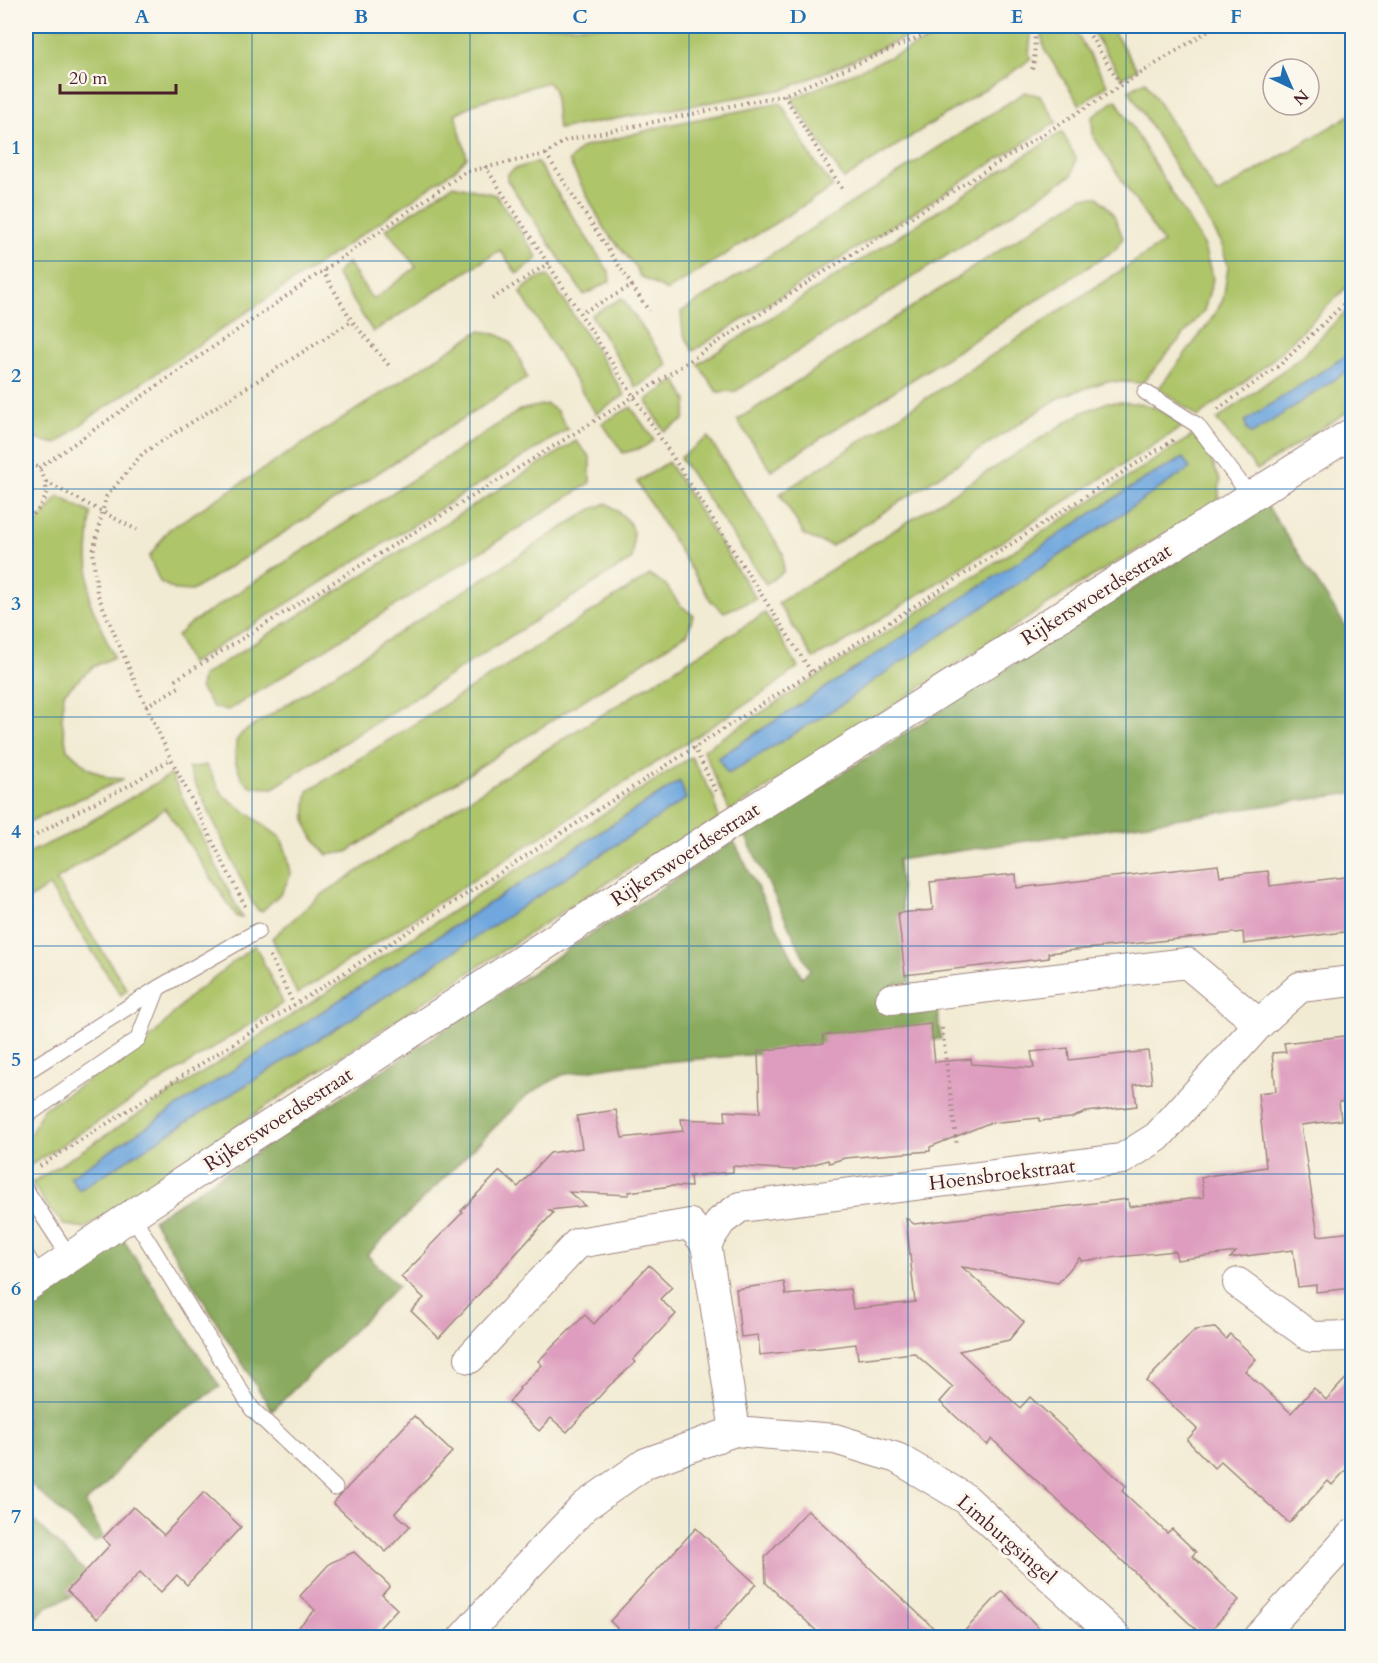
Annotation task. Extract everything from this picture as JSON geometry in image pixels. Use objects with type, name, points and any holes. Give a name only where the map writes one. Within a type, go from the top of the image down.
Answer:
[{"type":"street","name":"Rijkerswoerdsestraat","points":[[30,1273],[69,1256],[732,824],[1353,433]]},
{"type":"street","points":[[891,999],[1187,963],[1259,1024]]},
{"type":"street","name":"Hoensbroekstraat","points":[[706,1244],[721,1221],[740,1207],[1122,1159],[1157,1137],[1259,1024],[1300,987],[1353,981]]},
{"type":"street","points":[[470,1358],[578,1243],[690,1224],[706,1244],[735,1431]]},
{"type":"street","points":[[1238,1283],[1311,1337],[1353,1336]]},
{"type":"street","name":"Limburgsingel","points":[[463,1638],[585,1506],[646,1463],[735,1431],[835,1439],[897,1458],[966,1499],[1117,1638]]},
{"type":"street","points":[[1258,1638],[1353,1535]]},
{"type":"lane","points":[[1145,392],[1197,424],[1251,497]]},
{"type":"lane","points":[[26,1072],[158,988],[258,931]]},
{"type":"lane","points":[[26,1116],[138,1039],[158,988]]},
{"type":"lane","points":[[26,1190],[69,1256]]},
{"type":"lane","points":[[132,1215],[252,1408],[335,1488]]},
{"type":"path","points":[[39,468],[465,171],[546,154],[566,140],[784,95],[945,26]]},
{"type":"path","points":[[1032,69],[1036,57],[1034,36],[1037,26]]},
{"type":"path","points":[[1084,26],[1122,86]]},
{"type":"path","points":[[175,680],[656,383],[819,275],[1216,26]]},
{"type":"path","points":[[784,95],[842,189]]},
{"type":"path","points":[[546,154],[649,311]]},
{"type":"path","points":[[485,166],[544,254],[812,673]]},
{"type":"path","points":[[492,299],[549,263]]},
{"type":"path","points":[[325,270],[325,275],[352,321],[391,368]]},
{"type":"path","points":[[581,313],[632,286]]},
{"type":"path","points":[[35,1169],[812,673],[1197,424],[1280,365],[1353,296]]},
{"type":"path","points":[[294,1005],[146,706],[97,593],[93,552],[106,497],[143,453],[352,321]]},
{"type":"path","points":[[26,459],[39,468],[46,482],[46,494],[42,504],[36,513],[26,519]]},
{"type":"path","points":[[46,482],[137,530]]},
{"type":"path","points":[[146,706],[179,687]]},
{"type":"path","points":[[694,747],[732,824]]},
{"type":"path","points":[[26,841],[130,785],[171,759]]},
{"type":"path","points":[[938,994],[962,1179]]},
{"type":"green space","points":[[26,26],[932,26],[785,89],[558,129],[554,90],[548,82],[478,102],[455,114],[467,157],[456,169],[91,417],[57,444],[38,440],[26,433]]},
{"type":"green space","points":[[961,26],[1032,26],[1029,54],[1031,58],[1019,68],[844,179],[792,99]]},
{"type":"green space","points":[[1044,26],[1072,26],[1108,85],[1080,105],[1044,49],[1042,36]]},
{"type":"green space","points":[[1089,26],[1110,26],[1137,69],[1122,78]]},
{"type":"green space","points":[[1145,81],[1217,194],[1352,114],[1352,282],[1270,362],[1198,417],[1159,388],[1209,323],[1223,300],[1228,267],[1221,242],[1129,90]]},
{"type":"green space","points":[[1025,92],[1040,96],[1057,122],[693,351],[683,333],[681,312]]},
{"type":"green space","points":[[1116,100],[1203,244],[1213,279],[1204,311],[1142,383],[1107,381],[1060,397],[832,546],[805,536],[780,494],[1163,243],[1093,136],[1092,117]]},
{"type":"green space","points":[[781,103],[812,158],[833,187],[667,291],[640,276],[635,266],[605,230],[569,161],[581,148],[667,125]]},
{"type":"green space","points":[[1062,132],[1076,158],[1072,175],[736,391],[717,392],[698,364]]},
{"type":"green space","points":[[537,162],[609,272],[610,281],[584,295],[507,180],[507,175],[514,169]]},
{"type":"green space","points":[[453,185],[496,195],[538,258],[517,274],[500,250],[373,332],[336,274],[348,263],[373,300],[416,267],[386,229]]},
{"type":"green space","points":[[1082,197],[1098,197],[1113,213],[1123,238],[1115,250],[771,470],[737,420]]},
{"type":"green space","points":[[548,276],[625,395],[596,414],[520,292],[536,279]]},
{"type":"green space","points":[[622,298],[668,365],[636,388],[591,315]]},
{"type":"green space","points":[[1352,305],[1352,352],[1245,422],[1326,385],[1352,368],[1352,409],[1257,470],[1217,420],[1301,357]]},
{"type":"green space","points":[[479,331],[507,340],[516,351],[527,378],[192,591],[175,590],[160,582],[149,557],[168,530]]},
{"type":"green space","points":[[676,380],[687,401],[684,420],[664,431],[646,400]]},
{"type":"green space","points":[[1108,402],[1139,404],[1157,409],[1166,413],[1182,427],[838,646],[813,658],[778,603],[1081,413]]},
{"type":"green space","points":[[547,404],[557,411],[568,429],[190,664],[177,636],[188,625],[520,410]]},
{"type":"green space","points":[[631,407],[654,440],[642,448],[623,453],[602,423]]},
{"type":"green space","points":[[1195,434],[1209,456],[1220,480],[1218,502],[1078,585],[730,812],[703,750]],"holes":[[[1190,468],[861,689],[844,703],[728,774],[723,766]]]},
{"type":"green space","points":[[708,437],[783,553],[783,572],[766,584],[680,458]]},
{"type":"green space","points":[[576,441],[590,457],[590,483],[229,710],[213,707],[200,688],[202,676]]},
{"type":"green space","points":[[668,462],[756,599],[724,612],[711,601],[637,482]]},
{"type":"green space","points":[[58,496],[91,513],[88,553],[90,602],[114,657],[93,667],[64,693],[62,720],[67,749],[88,768],[109,778],[124,779],[26,823],[26,530],[44,515]]},
{"type":"green space","points":[[607,503],[631,525],[633,531],[632,559],[273,788],[252,787],[243,780],[235,761],[236,741],[242,733],[590,510]]},
{"type":"green space","points":[[1266,504],[1352,636],[1352,793],[898,860],[910,982],[895,984],[900,1015],[937,1011],[941,1039],[616,1066],[562,1075],[527,1095],[367,1255],[398,1286],[272,1411],[153,1220],[734,841],[802,977],[810,970],[745,835]]},
{"type":"green space","points":[[650,575],[666,585],[679,604],[693,615],[688,633],[347,852],[327,855],[320,847],[307,826],[305,812],[308,791]]},
{"type":"green space","points":[[765,613],[798,667],[771,688],[297,994],[272,938],[321,895],[536,756]]},
{"type":"green space","points":[[691,757],[713,795],[719,820],[634,865],[314,1074],[86,1228],[65,1225],[50,1210],[32,1183]],"holes":[[[680,781],[354,1017],[79,1190],[71,1177],[367,982]]]},
{"type":"green space","points":[[206,765],[223,795],[281,838],[291,874],[282,892],[262,911],[259,911],[253,904],[188,768]]},
{"type":"green space","points":[[171,774],[242,918],[237,917],[165,808],[56,880],[127,989],[121,995],[49,886],[26,901],[26,854],[69,834]]},
{"type":"green space","points":[[255,945],[283,1003],[26,1168],[26,1143],[43,1109],[148,1041],[188,998]]},
{"type":"green space","points":[[124,1241],[220,1387],[146,1434],[107,1483],[85,1503],[103,1538],[94,1542],[26,1480],[26,1307],[102,1255],[111,1246]]},
{"type":"green space","points":[[26,1513],[99,1585],[46,1607],[26,1628]]},
{"type":"water","points":[[1352,352],[1352,368],[1252,434],[1247,430],[1245,421]]},
{"type":"water","points":[[1183,458],[1190,468],[861,689],[844,703],[728,774],[718,758],[1141,481]]},
{"type":"water","points":[[680,781],[686,799],[354,1017],[79,1190],[70,1177],[367,982]]},
{"type":"building","points":[[1218,865],[1220,876],[1268,871],[1270,886],[1353,876],[1353,931],[1244,944],[1243,932],[1048,953],[1049,958],[905,975],[898,913],[933,910],[930,882],[1016,874],[1017,888]]},
{"type":"building","points":[[931,1024],[935,1062],[971,1059],[972,1064],[1034,1068],[1031,1052],[1068,1048],[1069,1060],[1148,1051],[1152,1083],[1134,1085],[1137,1106],[1086,1112],[1071,1118],[1039,1121],[1039,1118],[989,1123],[930,1147],[930,1151],[845,1158],[829,1163],[828,1160],[794,1170],[733,1166],[733,1172],[690,1176],[691,1187],[671,1186],[629,1192],[629,1195],[569,1192],[585,1206],[549,1210],[553,1213],[439,1338],[411,1311],[424,1298],[401,1277],[500,1171],[518,1187],[550,1153],[582,1148],[577,1116],[616,1110],[622,1138],[683,1131],[681,1119],[726,1121],[725,1111],[760,1113],[758,1051],[824,1043],[823,1035]]},
{"type":"building","points":[[1353,1035],[1353,1100],[1339,1102],[1341,1120],[1301,1125],[1318,1236],[1353,1232],[1353,1288],[1316,1292],[1316,1285],[1298,1287],[1293,1250],[1230,1258],[1236,1252],[1177,1260],[1175,1251],[1081,1261],[1080,1257],[1058,1283],[962,1267],[1024,1322],[1009,1340],[959,1351],[1020,1408],[1030,1397],[1126,1486],[1122,1491],[1167,1533],[1172,1529],[1196,1552],[1192,1556],[1239,1600],[1204,1637],[992,1439],[987,1445],[940,1402],[953,1387],[914,1353],[858,1359],[856,1344],[760,1355],[758,1335],[741,1337],[736,1289],[784,1282],[786,1295],[850,1289],[853,1309],[915,1302],[906,1218],[914,1224],[1128,1199],[1129,1207],[1204,1197],[1201,1177],[1266,1167],[1258,1093],[1276,1091],[1272,1053],[1286,1052],[1284,1043]]},
{"type":"building","points":[[649,1265],[672,1287],[660,1299],[676,1314],[633,1360],[636,1362],[609,1386],[567,1432],[551,1418],[539,1431],[509,1402],[519,1388],[542,1365],[538,1361],[585,1315],[594,1324]]},
{"type":"building","points":[[1215,1328],[1226,1339],[1230,1334],[1256,1359],[1245,1371],[1291,1413],[1314,1388],[1326,1400],[1353,1371],[1353,1462],[1332,1485],[1328,1481],[1289,1523],[1221,1461],[1214,1468],[1187,1440],[1197,1429],[1146,1381],[1195,1330]]},
{"type":"building","points":[[414,1416],[452,1452],[395,1513],[410,1526],[386,1552],[333,1503]]},
{"type":"building","points":[[204,1492],[241,1527],[187,1585],[177,1575],[161,1592],[140,1572],[97,1619],[67,1591],[110,1545],[103,1538],[133,1507],[164,1535]]},
{"type":"building","points":[[808,1510],[944,1638],[824,1638],[766,1583],[765,1557]]},
{"type":"building","points":[[696,1528],[756,1584],[708,1638],[627,1638],[610,1621]]},
{"type":"building","points":[[354,1552],[390,1586],[382,1595],[397,1609],[370,1638],[288,1638],[315,1610],[300,1596],[330,1563]]},
{"type":"building","points":[[1002,1591],[1049,1638],[958,1638]]}]
